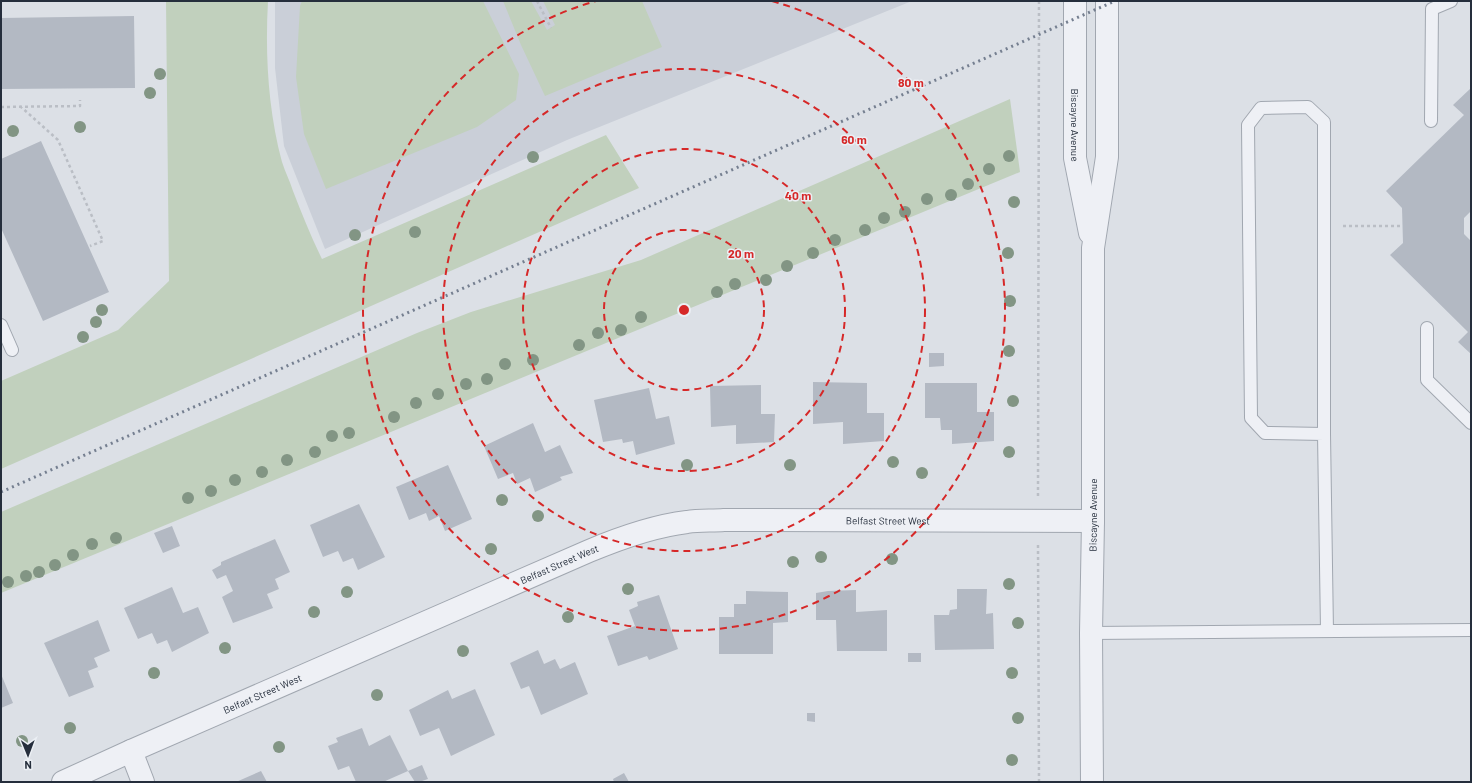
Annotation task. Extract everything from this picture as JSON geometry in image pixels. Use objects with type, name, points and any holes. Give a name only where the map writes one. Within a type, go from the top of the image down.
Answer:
[{"type":"street","name":"Biscayne Avenue","points":[[1075,1],[1075,158],[1093,248]]},
{"type":"street","name":"Biscayne Avenue","points":[[1092,782],[1091,633],[1093,521],[1093,248],[1107,157],[1107,1]]},
{"type":"street","name":"Belfast Street West","points":[[63,782],[589,551],[618,539],[653,529],[687,522],[724,520],[1093,521]]},
{"type":"street","points":[[131,751],[143,782]]},
{"type":"lane","points":[[1430,121],[1432,9],[1451,1]]},
{"type":"lane","points":[[1324,434],[1265,433],[1250,418],[1248,125],[1261,108],[1308,107],[1324,122],[1324,434],[1327,631]]},
{"type":"lane","points":[[1,325],[12,350]]},
{"type":"lane","points":[[1427,328],[1427,380],[1471,423]]},
{"type":"lane","points":[[1091,633],[1471,630]]},
{"type":"path","points":[[536,1],[551,28]]},
{"type":"path","points":[[1039,1],[1039,782]]},
{"type":"path","points":[[1,107],[80,106],[80,100]]},
{"type":"path","points":[[20,106],[58,140],[103,241],[90,246]]},
{"type":"path","points":[[1324,226],[1402,226]]},
{"type":"shaded area","points":[[275,1],[912,1],[567,140],[325,249],[284,146],[275,68]]},
{"type":"green space","points":[[166,1],[268,1],[267,62],[273,122],[277,142],[282,162],[322,259],[606,135],[639,188],[1,469],[1,381],[118,330],[169,281]]},
{"type":"green space","points":[[302,1],[483,1],[519,74],[516,100],[477,127],[326,189],[304,134],[296,77],[300,6]]},
{"type":"green space","points":[[503,1],[531,1],[547,30],[555,25],[543,1],[642,1],[662,47],[545,96],[521,45]]},
{"type":"green space","points":[[1010,99],[1020,172],[1,593],[1,512],[417,333],[471,312],[641,260]]},
{"type":"building","points":[[134,16],[135,88],[1,89],[1,18]]},
{"type":"building","points":[[1471,88],[1471,211],[1464,218],[1464,234],[1471,241],[1471,354],[1458,342],[1468,332],[1390,255],[1403,243],[1402,208],[1386,191],[1464,115],[1453,105]]},
{"type":"building","points":[[41,141],[109,292],[43,321],[1,228],[1,159]]},
{"type":"building","points":[[929,353],[944,353],[944,366],[929,367]]},
{"type":"building","points":[[813,382],[867,383],[867,413],[884,413],[884,441],[843,444],[843,422],[813,424]]},
{"type":"building","points":[[925,383],[977,383],[977,412],[994,412],[994,441],[952,444],[952,430],[941,430],[940,418],[925,418]]},
{"type":"building","points":[[761,385],[761,414],[775,414],[774,442],[736,444],[736,425],[711,427],[710,386]]},
{"type":"building","points":[[649,388],[656,419],[669,416],[675,444],[636,455],[633,441],[623,443],[622,439],[603,442],[594,400]]},
{"type":"building","points":[[533,423],[545,452],[560,445],[573,473],[560,477],[562,480],[535,492],[530,478],[517,484],[513,473],[498,479],[484,446]]},
{"type":"building","points":[[448,465],[472,519],[445,531],[439,516],[429,521],[426,513],[409,520],[396,487]]},
{"type":"building","points":[[359,504],[385,557],[358,570],[353,558],[343,562],[338,551],[323,557],[310,525]]},
{"type":"building","points":[[172,526],[180,546],[163,553],[154,533]]},
{"type":"building","points":[[275,539],[290,572],[275,579],[279,589],[267,594],[273,608],[233,623],[222,597],[233,591],[226,575],[217,579],[212,570],[221,565],[221,562]]},
{"type":"building","points":[[172,587],[183,613],[198,607],[209,633],[172,652],[167,640],[157,644],[152,633],[138,639],[124,608]]},
{"type":"building","points":[[957,589],[987,589],[986,614],[993,613],[994,649],[935,650],[934,615],[949,615],[950,610],[957,609]]},
{"type":"building","points":[[856,590],[856,612],[887,610],[887,651],[837,651],[836,620],[816,620],[816,593]]},
{"type":"building","points":[[746,591],[788,592],[788,622],[773,623],[773,654],[719,654],[719,617],[734,617],[734,604],[746,604]]},
{"type":"building","points":[[659,595],[678,649],[649,660],[647,656],[618,666],[607,636],[635,626],[629,610],[638,606],[637,602]]},
{"type":"building","points":[[98,620],[110,651],[94,658],[98,667],[88,671],[94,687],[69,697],[44,643]]},
{"type":"building","points":[[538,650],[544,664],[555,659],[560,669],[575,662],[588,694],[541,715],[529,686],[521,689],[510,663]]},
{"type":"building","points":[[908,653],[921,653],[921,662],[908,662]]},
{"type":"building","points":[[1,674],[13,703],[1,708]]},
{"type":"building","points":[[475,689],[495,735],[451,756],[439,728],[420,736],[409,710],[448,690],[452,699]]},
{"type":"building","points":[[807,713],[815,713],[815,722],[807,721]]},
{"type":"building","points":[[362,728],[369,746],[390,735],[408,771],[383,782],[356,782],[349,766],[338,770],[328,746],[338,742],[336,738]]},
{"type":"building","points":[[422,765],[428,779],[415,782],[408,771]]},
{"type":"building","points":[[261,771],[267,782],[236,782]]},
{"type":"building","points":[[624,773],[629,782],[614,782],[613,779]]},
{"type":"railway","points":[[1,492],[1115,1]]}]
